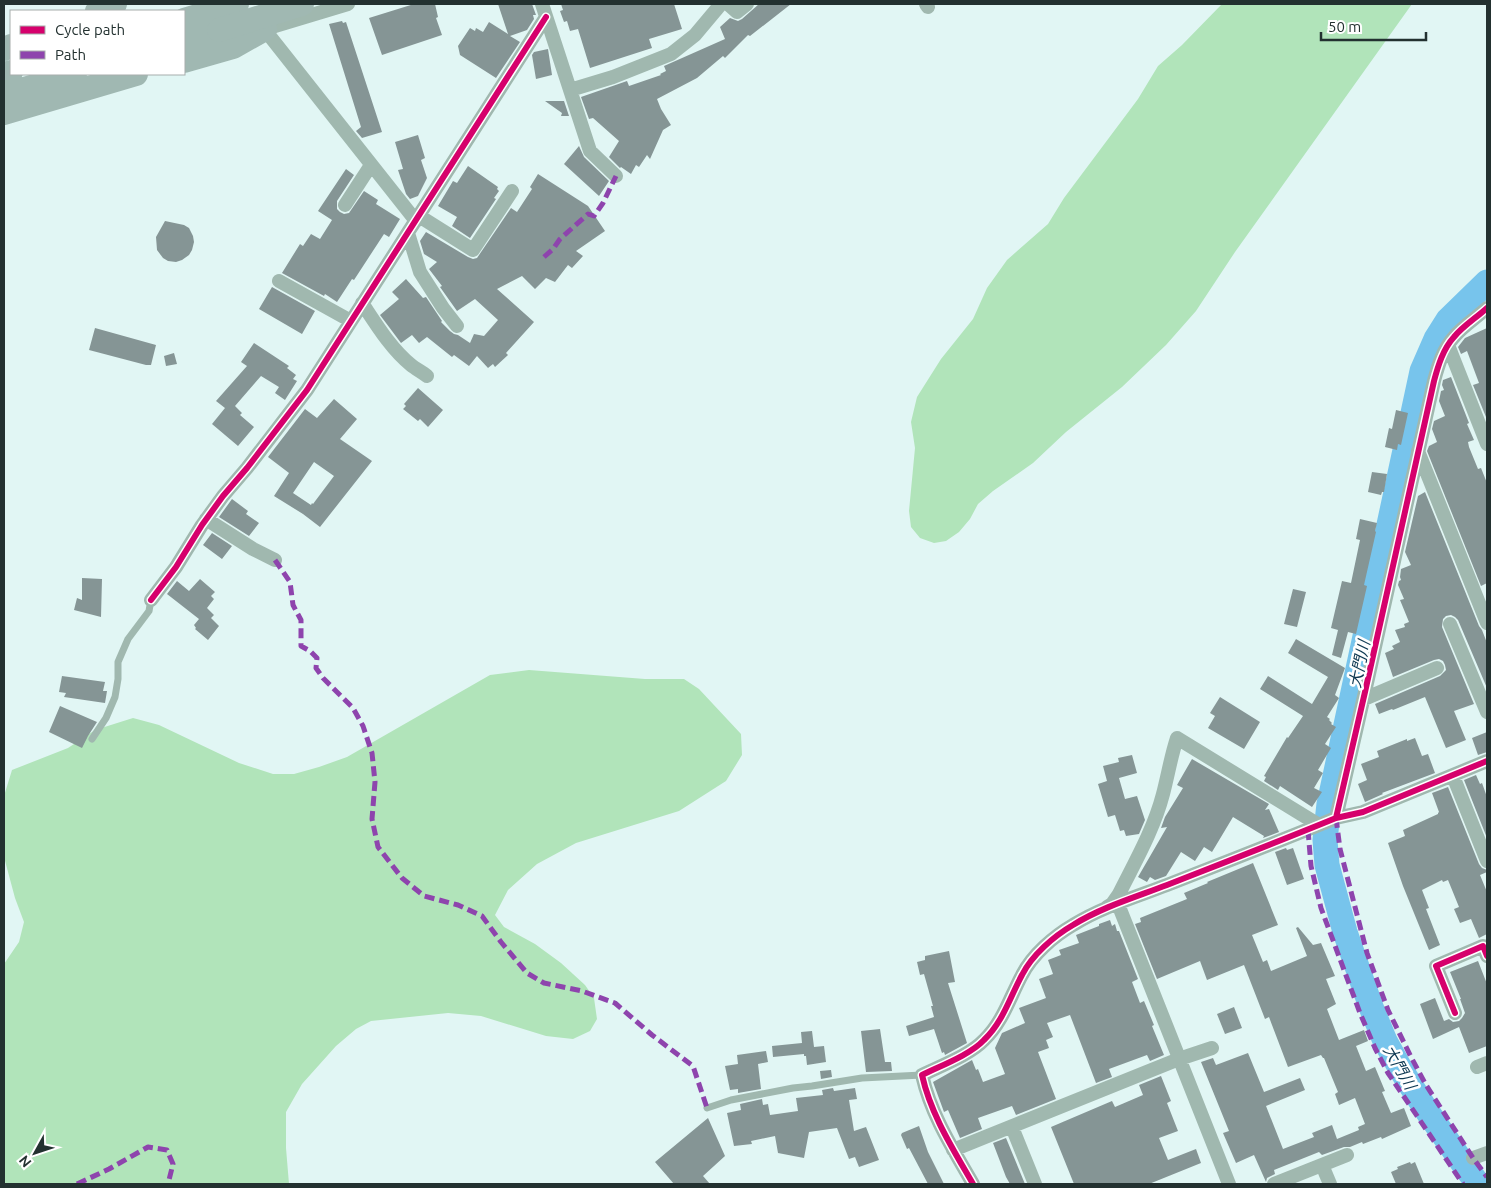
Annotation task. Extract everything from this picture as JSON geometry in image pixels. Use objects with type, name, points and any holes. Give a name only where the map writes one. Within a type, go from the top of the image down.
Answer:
[{"type":"highway","points":[[100,10],[115,4]]},
{"type":"highway","points":[[185,39],[237,4]]},
{"type":"highway","points":[[185,20],[216,20],[302,4]]},
{"type":"highway","points":[[185,61],[233,47],[265,29]]},
{"type":"highway","points":[[4,94],[71,75]]},
{"type":"highway","points":[[4,113],[133,75]]},
{"type":"street","points":[[243,4],[265,29],[371,165],[417,219],[473,250],[512,191]]},
{"type":"street","points":[[265,29],[348,4]]},
{"type":"street","points":[[570,90],[613,77],[671,54],[695,35],[721,4]]},
{"type":"street","points":[[728,4],[737,12],[748,4]]},
{"type":"street","points":[[544,10],[590,151],[616,176]]},
{"type":"street","points":[[151,600],[176,567],[223,496],[307,390],[417,219],[544,10]]},
{"type":"street","points":[[345,205],[371,165]]},
{"type":"street","points":[[408,233],[420,272],[456,326]]},
{"type":"street","points":[[279,281],[351,321]]},
{"type":"street","points":[[362,303],[401,356],[427,376]]},
{"type":"street","points":[[1336,818],[1438,366],[1453,338],[1462,328],[1487,308]]},
{"type":"street","points":[[1448,345],[1487,444]]},
{"type":"street","points":[[1418,451],[1487,623]]},
{"type":"street","points":[[206,519],[253,549],[275,560]]},
{"type":"street","points":[[1450,624],[1487,712]]},
{"type":"street","points":[[1364,699],[1436,668]]},
{"type":"street","points":[[1103,910],[1112,904],[1119,894],[1141,851],[1163,795],[1177,738],[1319,825]]},
{"type":"street","points":[[974,1184],[953,1150],[932,1108],[922,1075],[948,1063],[984,1041],[1006,1010],[1022,974],[1031,961],[1048,944],[1073,925],[1103,910],[1336,818],[1363,812],[1487,761]]},
{"type":"street","points":[[1453,776],[1487,861]]},
{"type":"street","points":[[1118,904],[1229,1184]]},
{"type":"street","points":[[1455,1013],[1436,966],[1483,946],[1487,956]]},
{"type":"street","points":[[953,1150],[1179,1059],[1212,1048]]},
{"type":"street","points":[[1012,1127],[1035,1184]]},
{"type":"street","points":[[1473,1158],[1487,1152]]},
{"type":"street","points":[[1274,1184],[1347,1155]]},
{"type":"street","points":[[1322,1165],[1330,1184]]},
{"type":"lane","points":[[92,739],[106,718],[115,697],[118,680],[118,662],[128,639],[149,611],[151,600]]},
{"type":"lane","points":[[707,1108],[731,1100],[793,1088],[862,1078],[922,1075]]},
{"type":"green space","points":[[1222,4],[1412,4],[1235,252],[1196,311],[1166,345],[1122,387],[1066,432],[1033,463],[978,504],[970,519],[959,532],[946,541],[934,543],[920,538],[911,527],[909,511],[915,448],[911,422],[917,397],[941,359],[973,319],[987,288],[1007,260],[1048,224],[1064,198],[1138,99],[1158,66],[1182,45]]},
{"type":"green space","points":[[529,670],[645,679],[684,679],[699,689],[741,734],[742,755],[726,781],[679,811],[576,843],[537,864],[508,890],[495,915],[504,927],[535,944],[561,963],[585,985],[594,998],[597,1019],[590,1031],[573,1039],[546,1036],[481,1016],[448,1013],[371,1021],[356,1029],[336,1046],[302,1084],[286,1112],[289,1184],[4,1184],[4,964],[19,942],[24,922],[15,898],[4,857],[4,796],[12,770],[68,748],[95,730],[133,718],[159,725],[239,763],[273,774],[294,774],[347,757],[490,675]]},
{"type":"building","points":[[414,4],[435,4],[438,17],[436,18],[442,35],[382,55],[369,18]]},
{"type":"building","points":[[498,4],[532,4],[536,15],[533,15],[534,19],[527,30],[510,36],[520,42],[496,78],[460,55],[458,46],[470,28],[475,31],[476,28],[483,32],[489,22],[508,34]]},
{"type":"building","points":[[561,4],[674,4],[682,29],[649,39],[652,48],[590,68],[578,29],[570,31],[567,21],[564,22],[560,11],[563,10]]},
{"type":"building","points":[[759,4],[791,4],[750,36],[748,35],[725,58],[723,56],[697,78],[657,99],[671,125],[663,130],[650,159],[647,155],[639,167],[636,165],[631,174],[620,168],[609,157],[619,141],[593,118],[589,119],[581,97],[627,81],[629,86],[661,75],[666,71],[664,66],[725,39],[720,27],[730,18],[738,21],[742,19]]},
{"type":"building","points":[[342,21],[343,23],[346,22],[382,132],[362,138],[356,131],[361,127],[329,24]]},
{"type":"building","points":[[548,49],[552,75],[536,79],[532,55],[534,52]]},
{"type":"building","points":[[545,101],[564,101],[569,116],[561,116],[562,113]]},
{"type":"building","points":[[418,135],[425,158],[421,160],[427,178],[418,196],[410,199],[406,194],[398,170],[403,169],[395,142]]},
{"type":"building","points":[[579,146],[584,157],[609,181],[599,196],[564,164]]},
{"type":"building","points":[[468,166],[498,187],[499,191],[494,198],[496,199],[470,238],[452,226],[457,217],[438,206],[453,181],[457,183]]},
{"type":"building","points":[[346,169],[354,175],[337,201],[337,209],[340,212],[344,214],[349,213],[364,191],[378,200],[376,204],[400,219],[389,237],[384,234],[337,302],[282,273],[300,244],[303,246],[311,234],[320,239],[332,220],[318,211]]},
{"type":"building","points":[[538,174],[588,206],[605,231],[576,251],[583,256],[572,268],[568,265],[555,282],[546,278],[535,289],[522,276],[497,289],[534,322],[506,353],[508,355],[495,367],[493,364],[488,368],[477,356],[469,366],[454,355],[452,357],[427,337],[419,343],[412,335],[401,343],[380,315],[399,299],[392,292],[406,279],[423,298],[426,297],[441,322],[450,331],[470,343],[474,334],[484,336],[498,320],[475,299],[457,311],[429,269],[437,262],[424,254],[420,241],[426,232],[468,257],[477,258],[511,208],[517,212],[532,189],[530,187]]},
{"type":"building","points":[[165,221],[184,225],[189,228],[193,236],[192,250],[182,260],[176,262],[168,261],[157,250],[156,237]]},
{"type":"building","points":[[272,287],[315,311],[302,334],[259,309]]},
{"type":"building","points":[[95,328],[156,345],[151,365],[89,350]]},
{"type":"building","points":[[1487,328],[1486,417],[1473,385],[1479,383],[1467,351],[1461,354],[1458,347],[1465,338]]},
{"type":"building","points":[[254,343],[289,366],[287,368],[296,375],[293,379],[297,381],[285,400],[275,393],[279,387],[261,376],[235,406],[242,413],[240,415],[254,427],[238,446],[212,424],[225,408],[216,401],[247,366],[241,362]]},
{"type":"building","points":[[174,353],[177,364],[166,366],[164,356]]},
{"type":"building","points":[[1451,377],[1474,440],[1468,442],[1469,447],[1478,469],[1481,468],[1487,483],[1487,583],[1481,586],[1427,451],[1429,446],[1437,442],[1432,429],[1434,421],[1445,416],[1439,401],[1441,391],[1444,390],[1443,380]]},
{"type":"building","points":[[418,388],[443,410],[428,427],[420,419],[418,421],[403,409],[406,406],[404,404]]},
{"type":"building","points":[[334,399],[357,419],[340,439],[372,461],[320,527],[274,496],[289,473],[268,457],[305,409],[317,418]],"holes":[[[314,462],[334,476],[311,505],[293,493]]]},
{"type":"building","points":[[1396,410],[1408,413],[1401,445],[1398,444],[1397,450],[1385,447],[1389,428],[1392,429]]},
{"type":"building","points":[[1372,472],[1387,474],[1384,492],[1381,495],[1368,492]]},
{"type":"building","points":[[1425,492],[1487,643],[1487,688],[1458,620],[1451,615],[1443,619],[1442,627],[1474,704],[1454,711],[1466,740],[1446,748],[1425,697],[1379,714],[1375,704],[1440,676],[1446,670],[1443,661],[1439,659],[1393,677],[1385,653],[1394,649],[1392,646],[1400,642],[1395,630],[1405,627],[1404,624],[1409,622],[1400,600],[1404,599],[1398,585],[1401,580],[1401,569],[1411,565],[1405,552],[1418,496]]},
{"type":"building","points":[[232,499],[248,511],[246,514],[259,523],[249,536],[219,517]]},
{"type":"building","points":[[1360,519],[1377,523],[1376,532],[1364,585],[1367,586],[1356,634],[1348,632],[1341,658],[1332,655],[1338,630],[1331,628],[1342,581],[1351,583],[1360,540],[1356,539]]},
{"type":"building","points":[[212,533],[232,546],[222,559],[203,545]]},
{"type":"building","points":[[82,578],[102,579],[101,617],[74,610],[77,598],[82,600]]},
{"type":"building","points":[[200,579],[215,592],[211,596],[214,599],[207,608],[214,615],[211,618],[219,626],[208,640],[195,629],[194,625],[199,619],[167,594],[177,581],[189,591]]},
{"type":"building","points":[[1293,589],[1306,592],[1297,627],[1284,624]]},
{"type":"building","points":[[1296,639],[1345,668],[1335,695],[1339,698],[1327,717],[1330,719],[1331,724],[1336,727],[1325,744],[1331,748],[1318,770],[1323,773],[1314,788],[1322,792],[1312,807],[1280,786],[1278,790],[1264,781],[1266,777],[1264,776],[1287,737],[1303,716],[1260,689],[1268,676],[1312,704],[1328,677],[1288,653]]},
{"type":"building","points":[[62,676],[105,682],[103,691],[107,691],[105,703],[64,697],[66,693],[59,692]]},
{"type":"building","points":[[1220,697],[1260,722],[1244,749],[1208,728],[1215,716],[1210,713]]},
{"type":"building","points":[[60,706],[97,722],[82,748],[49,732]]},
{"type":"building","points":[[1487,732],[1487,752],[1478,755],[1472,738]]},
{"type":"building","points":[[1415,738],[1422,756],[1428,754],[1435,773],[1382,793],[1365,802],[1358,784],[1367,780],[1361,764],[1379,757],[1377,751],[1407,739],[1407,741]]},
{"type":"building","points":[[1132,755],[1137,773],[1119,778],[1125,799],[1137,796],[1145,820],[1139,834],[1126,836],[1124,830],[1120,831],[1115,815],[1108,817],[1098,784],[1107,781],[1103,766],[1119,762],[1118,758]]},
{"type":"building","points":[[1192,759],[1269,804],[1265,810],[1269,809],[1279,832],[1263,838],[1264,836],[1233,817],[1212,852],[1204,847],[1195,861],[1181,852],[1166,876],[1155,880],[1150,877],[1147,882],[1138,877],[1167,827],[1161,828],[1165,817],[1183,788],[1177,785]]},
{"type":"building","points":[[1476,775],[1480,784],[1482,783],[1487,797],[1487,838],[1464,780]]},
{"type":"building","points":[[1448,787],[1479,864],[1487,870],[1487,872],[1480,875],[1487,892],[1487,934],[1479,938],[1471,919],[1460,923],[1454,909],[1459,907],[1448,880],[1443,882],[1442,880],[1422,890],[1429,908],[1426,909],[1440,945],[1429,950],[1388,843],[1405,836],[1403,830],[1438,814],[1439,812],[1432,793]]},
{"type":"building","points":[[1286,848],[1287,850],[1293,848],[1304,879],[1287,885],[1275,852]]},
{"type":"building","points":[[1253,863],[1278,925],[1252,935],[1263,962],[1267,960],[1271,971],[1307,956],[1296,928],[1298,927],[1313,945],[1321,943],[1335,976],[1326,979],[1336,1004],[1327,1009],[1339,1040],[1364,1030],[1368,1041],[1356,1046],[1366,1071],[1375,1067],[1385,1091],[1382,1092],[1391,1113],[1404,1108],[1411,1126],[1382,1139],[1381,1137],[1363,1144],[1362,1142],[1322,1155],[1319,1152],[1274,1170],[1275,1174],[1267,1178],[1266,1182],[1254,1155],[1236,1163],[1223,1133],[1229,1131],[1201,1062],[1213,1058],[1216,1065],[1248,1053],[1264,1092],[1300,1078],[1305,1090],[1266,1106],[1283,1149],[1314,1137],[1312,1133],[1332,1125],[1337,1139],[1359,1130],[1358,1127],[1365,1124],[1355,1098],[1339,1105],[1335,1094],[1338,1092],[1321,1055],[1288,1067],[1269,1017],[1265,1019],[1244,965],[1207,980],[1200,961],[1157,979],[1135,924],[1141,922],[1140,918],[1187,899],[1184,893]]},
{"type":"building","points":[[1110,920],[1112,926],[1115,924],[1117,931],[1119,931],[1138,979],[1132,982],[1140,1003],[1144,1001],[1164,1055],[1150,1061],[1147,1055],[1109,1069],[1112,1077],[1096,1083],[1070,1015],[1047,1023],[1053,1037],[1046,1040],[1049,1048],[1038,1052],[1056,1099],[1016,1115],[1012,1106],[978,1118],[982,1129],[960,1138],[948,1110],[944,1112],[933,1082],[972,1060],[983,1082],[1005,1074],[995,1048],[1002,1033],[1025,1023],[1019,1008],[1046,998],[1039,979],[1053,974],[1048,960],[1061,955],[1059,950],[1079,943],[1076,935]]},
{"type":"building","points":[[949,951],[955,982],[948,983],[967,1043],[945,1055],[944,1052],[942,1053],[934,1029],[909,1036],[906,1026],[934,1017],[931,1006],[933,1006],[924,974],[920,975],[917,962],[925,960],[925,956]]},
{"type":"building","points":[[1478,961],[1487,984],[1487,1046],[1469,1053],[1459,1027],[1433,1039],[1420,1004],[1435,998],[1444,1021],[1449,1019],[1453,1022],[1459,1021],[1465,1013],[1450,972]]},
{"type":"building","points":[[1234,1007],[1242,1028],[1225,1034],[1217,1014]]},
{"type":"building","points":[[880,1029],[885,1062],[891,1062],[892,1071],[866,1072],[861,1031]]},
{"type":"building","points":[[812,1031],[814,1047],[824,1046],[826,1062],[807,1065],[804,1054],[773,1057],[772,1046],[802,1043],[801,1032]]},
{"type":"building","points":[[766,1051],[768,1062],[758,1064],[761,1089],[738,1093],[738,1089],[730,1090],[725,1066],[738,1064],[737,1055]]},
{"type":"building","points":[[831,1070],[832,1077],[821,1079],[820,1071]]},
{"type":"building","points":[[1161,1076],[1171,1101],[1167,1103],[1178,1131],[1159,1138],[1168,1160],[1196,1149],[1201,1163],[1149,1184],[1074,1184],[1051,1127],[1112,1101],[1115,1107],[1143,1095],[1139,1085]]},
{"type":"building","points":[[833,1088],[834,1091],[855,1088],[857,1099],[849,1100],[854,1131],[866,1127],[879,1160],[859,1167],[855,1157],[849,1159],[837,1128],[809,1132],[804,1158],[778,1153],[775,1136],[751,1141],[752,1144],[734,1146],[727,1113],[741,1110],[740,1104],[762,1099],[763,1105],[768,1104],[770,1115],[798,1111],[796,1098],[823,1095],[822,1090]]},
{"type":"building","points":[[708,1118],[725,1156],[703,1176],[710,1184],[674,1184],[655,1162]]},
{"type":"building","points":[[919,1126],[928,1152],[944,1184],[928,1184],[909,1148],[907,1149],[901,1135],[902,1133]]},
{"type":"building","points":[[1006,1138],[1025,1184],[1010,1184],[1006,1177],[993,1143]]},
{"type":"building","points":[[1410,1162],[1411,1164],[1415,1162],[1424,1184],[1396,1184],[1391,1172],[1398,1169],[1397,1167]]},
{"type":"waterway","name":"大門川","points":[[1478,1184],[1425,1108],[1385,1041],[1345,932],[1327,865],[1325,840],[1329,804],[1422,371],[1436,339],[1448,320],[1487,282]]},
{"type":"marked path","points":[[544,257],[560,239],[588,214],[594,216],[603,203],[616,176]]},
{"type":"marked path","points":[[275,560],[290,582],[293,605],[301,620],[301,646],[317,658],[316,668],[323,678],[353,708],[363,726],[372,753],[375,782],[372,819],[378,847],[402,878],[424,896],[458,905],[482,916],[527,973],[544,983],[582,991],[615,1003],[652,1035],[693,1066],[707,1108]]},
{"type":"marked path","points":[[1336,818],[1340,849],[1367,953],[1388,1010],[1426,1085],[1487,1177]]},
{"type":"marked path","points":[[1308,830],[1311,866],[1321,908],[1375,1048],[1388,1073],[1463,1184]]},
{"type":"marked path","points":[[77,1184],[148,1147],[167,1150],[173,1164],[168,1184]]},
{"type":"cycle path","points":[[151,600],[176,567],[202,525],[223,496],[307,390],[546,17]]},
{"type":"cycle path","points":[[1336,818],[1437,369],[1450,342],[1461,329],[1487,308]]},
{"type":"cycle path","points":[[973,1184],[950,1145],[937,1118],[922,1075],[963,1055],[991,1033],[1026,968],[1051,940],[1073,925],[1107,908],[1336,818],[1363,812],[1487,761]]},
{"type":"cycle path","points":[[1455,1013],[1436,966],[1483,946],[1487,956]]}]
